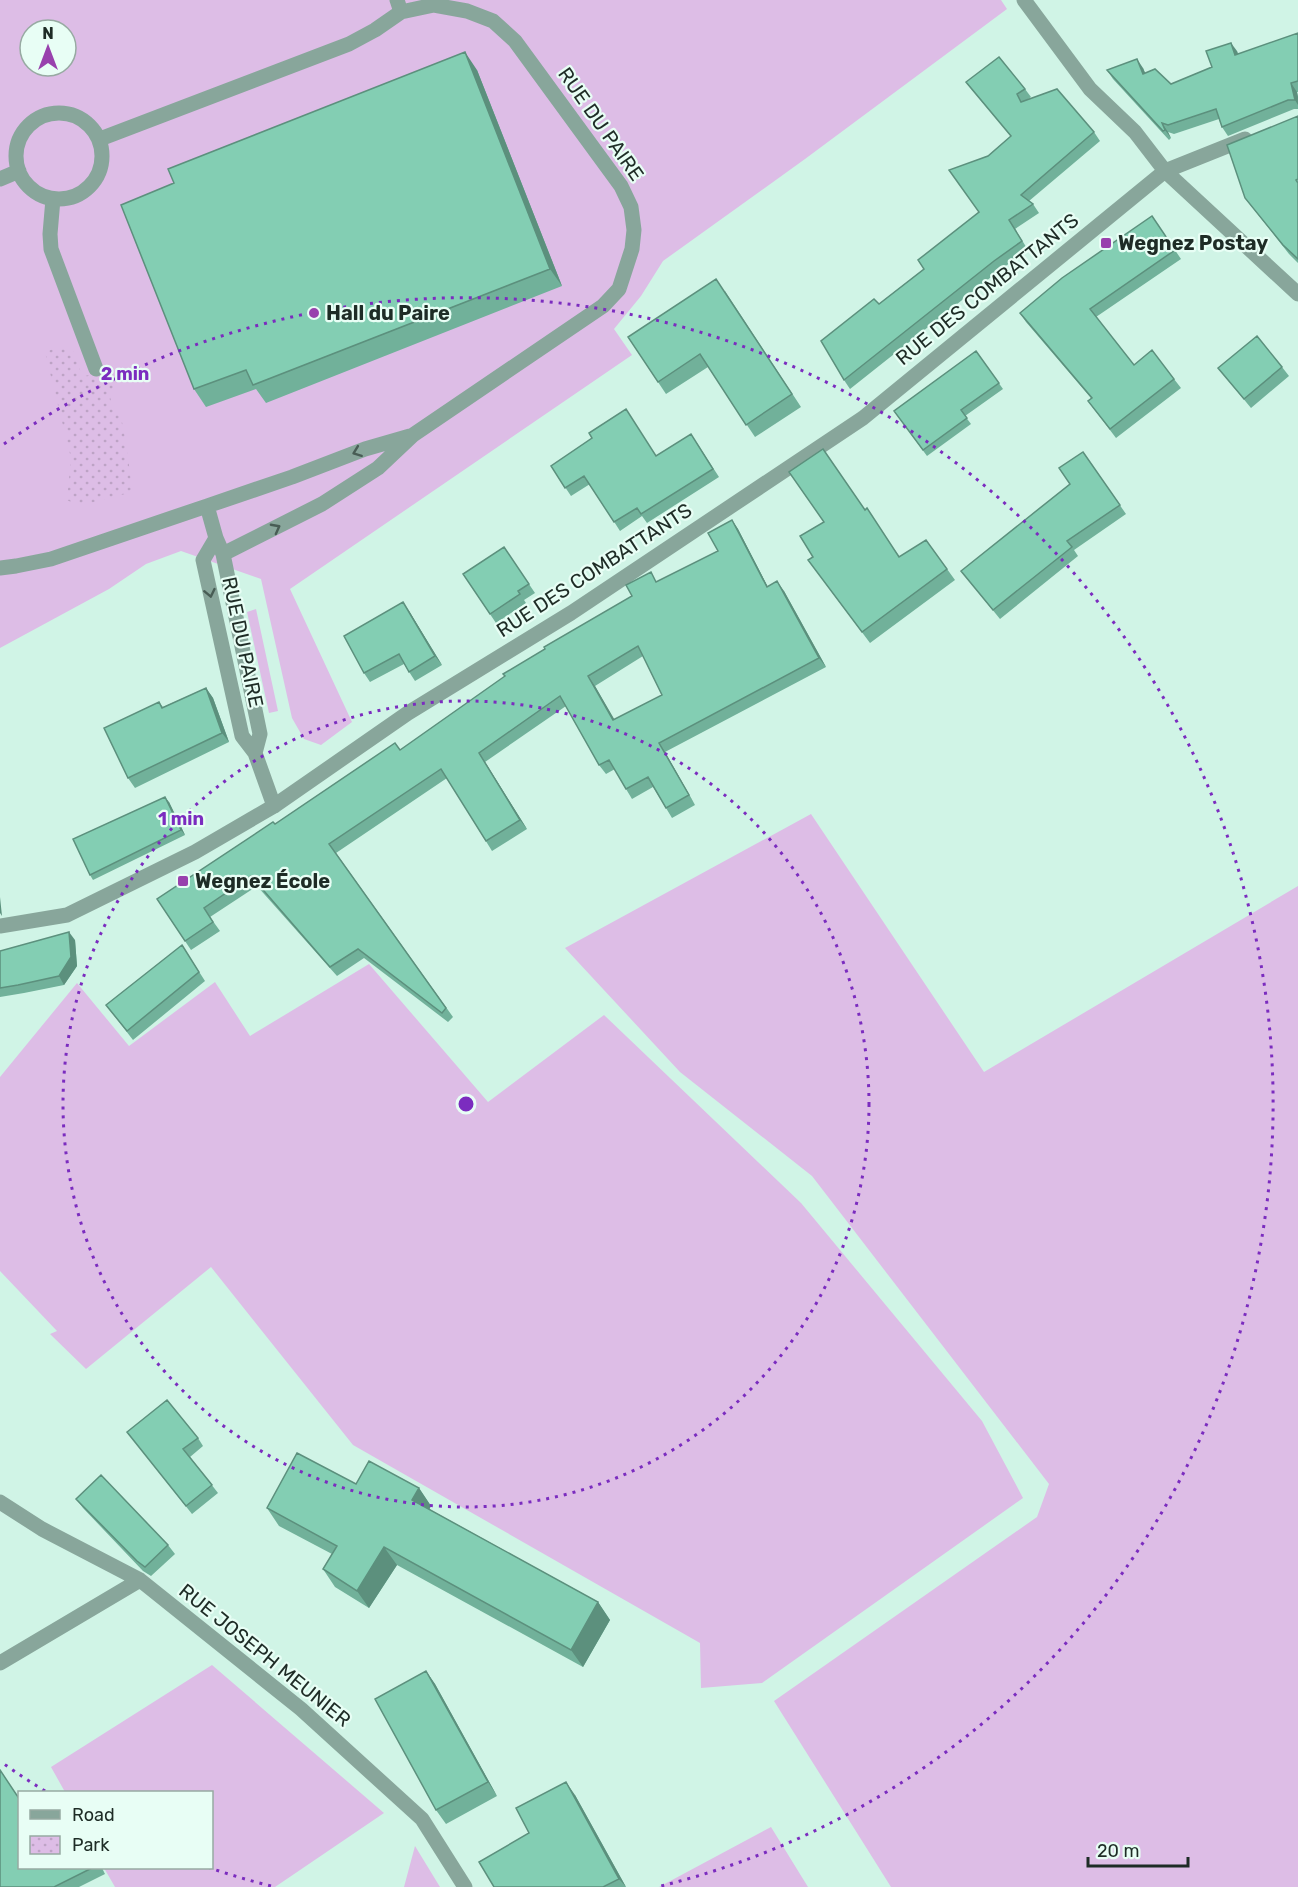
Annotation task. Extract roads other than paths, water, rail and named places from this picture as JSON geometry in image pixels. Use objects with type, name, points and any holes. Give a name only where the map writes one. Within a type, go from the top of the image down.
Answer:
[{"type":"street","points":[[1024,0],[1090,89],[1135,132],[1165,171],[1298,294]]},
{"type":"street","name":"RUE DU PAIRE","points":[[100,139],[350,44],[375,30],[399,6],[434,5],[466,11],[493,21],[515,41],[621,186],[631,207],[634,230],[632,249],[619,289],[603,306],[413,435],[378,468],[322,504],[223,554]]},
{"type":"street","points":[[65,113],[80,117],[91,126],[100,139],[103,152],[98,177],[90,188],[79,195],[66,199],[42,196],[32,190],[19,171],[16,157],[18,142],[25,129],[36,119],[50,114],[65,113]]},
{"type":"street","name":"RUE DES COMBATTANTS","points":[[0,926],[67,915],[195,852],[274,806],[408,713],[572,613],[863,418],[1165,171],[1254,135]]},
{"type":"street","points":[[0,179],[19,171]]},
{"type":"street","points":[[53,199],[51,249],[96,369]]},
{"type":"street","name":"RUE DU PAIRE","points":[[0,568],[51,559],[292,477],[365,449],[413,435]]},
{"type":"street","name":"RUE DU PAIRE","points":[[207,506],[223,554],[260,734],[255,753]]},
{"type":"street","name":"RUE DU PAIRE","points":[[216,538],[204,560],[242,736],[255,753],[274,806]]},
{"type":"street","name":"RUE JOSEPH MEUNIER","points":[[0,1502],[42,1529],[140,1580],[301,1709],[422,1819],[465,1887]]},
{"type":"street","points":[[0,1663],[140,1580]]},
{"type":"place","name":"Wegnez Postay","points":[[1106,243]]},
{"type":"place","name":"Hall du Paire","points":[[314,313]]},
{"type":"place","name":"Wegnez École","points":[[183,881]]}]
